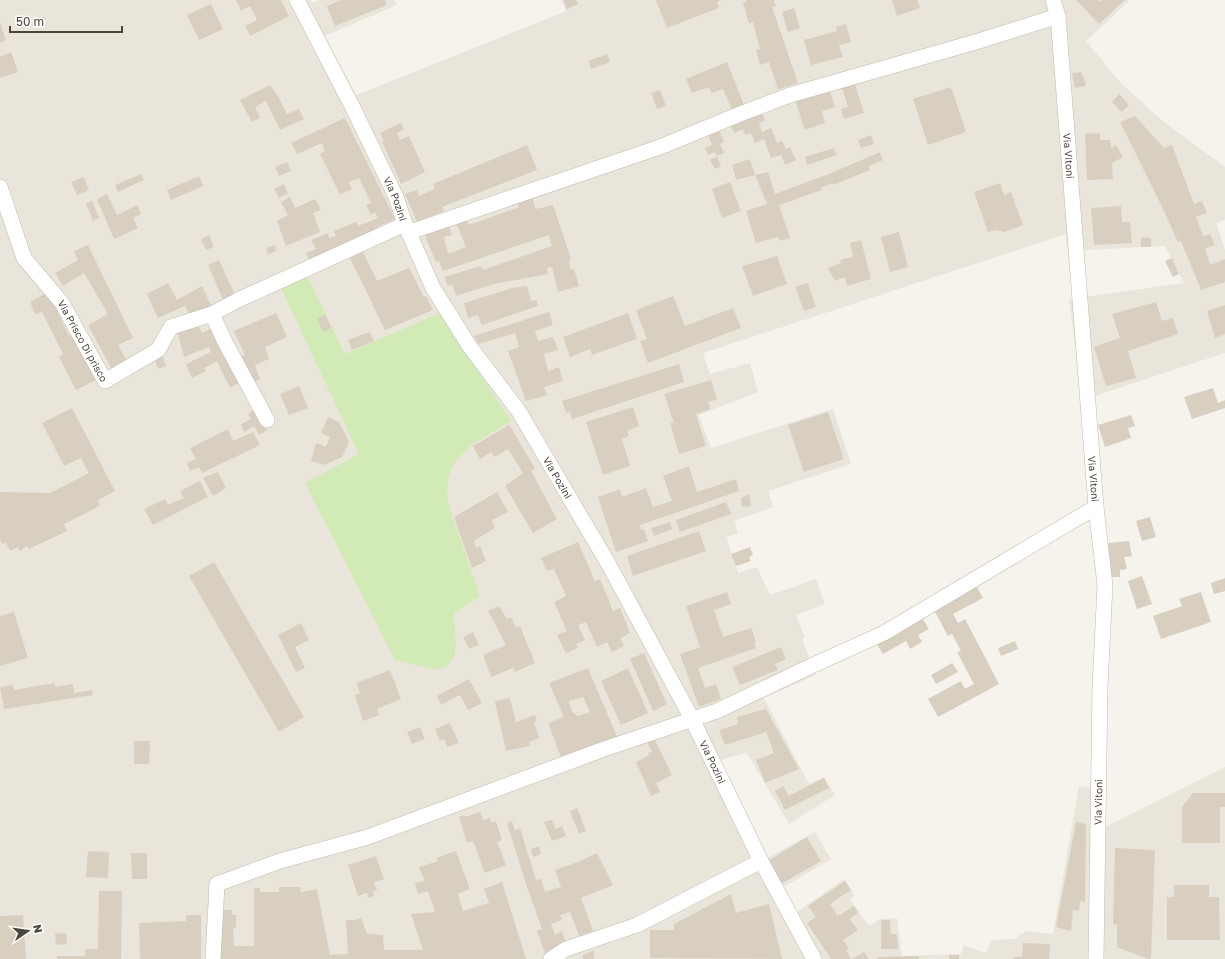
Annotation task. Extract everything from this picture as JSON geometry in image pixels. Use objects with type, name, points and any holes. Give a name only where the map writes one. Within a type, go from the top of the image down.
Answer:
[{"type":"street","name":"Via Pozini","points":[[297,0],[353,108],[396,197],[407,228],[433,288],[470,347],[518,410],[609,565],[692,719],[761,861],[814,959]]},
{"type":"street","name":"Via Vitoni","points":[[1053,0],[1058,16],[1096,507],[1105,585],[1100,687],[1096,959]]},
{"type":"street","points":[[267,420],[225,342],[212,314],[238,300],[407,228],[660,147],[790,95],[979,41],[1058,16]]},
{"type":"street","name":"Via Prisco Di prisco","points":[[0,187],[24,258],[62,303],[105,381],[158,350],[172,327],[212,314]]},
{"type":"street","points":[[213,959],[217,884],[280,861],[368,837],[472,797],[718,710],[809,666],[884,633],[1096,507]]},
{"type":"street","points":[[551,959],[566,949],[636,925],[761,861]]},
{"type":"shaded area","points":[[0,0],[310,0],[312,3],[319,0],[394,0],[397,5],[325,36],[356,95],[566,11],[562,0],[1130,0],[1086,41],[1120,82],[1159,118],[1225,167],[1225,220],[1216,223],[1225,250],[1225,353],[1082,400],[1069,299],[1184,283],[1165,246],[1067,251],[1066,234],[703,353],[710,374],[750,363],[758,392],[699,415],[711,448],[833,409],[851,464],[768,491],[773,507],[734,521],[738,533],[726,537],[738,573],[757,567],[770,595],[816,579],[825,604],[796,615],[805,638],[802,639],[816,675],[764,698],[809,784],[824,777],[835,795],[789,824],[747,753],[719,760],[767,858],[815,832],[831,859],[782,888],[797,912],[844,879],[855,896],[850,899],[869,926],[879,919],[897,918],[902,956],[961,954],[964,945],[985,953],[992,940],[1014,939],[1026,931],[1053,934],[1079,786],[1101,789],[1101,829],[1225,767],[1225,959],[0,959]]},
{"type":"green space","points":[[306,274],[345,354],[440,313],[511,421],[469,447],[455,462],[448,477],[447,497],[453,519],[480,596],[454,614],[456,642],[455,653],[445,668],[432,669],[395,660],[305,483],[359,454],[280,286]]},
{"type":"building","points":[[236,0],[281,0],[289,16],[250,36],[245,26],[257,20],[250,6],[241,11]]},
{"type":"building","points":[[341,0],[385,0],[387,5],[335,26],[327,6]]},
{"type":"building","points":[[563,0],[576,0],[578,4],[567,9]]},
{"type":"building","points":[[656,0],[721,0],[717,2],[719,8],[667,28]]},
{"type":"building","points":[[746,0],[774,0],[776,6],[772,7],[798,83],[778,89],[769,62],[760,65],[756,50],[760,49],[753,22],[749,24],[743,3],[746,2]]},
{"type":"building","points":[[892,0],[917,0],[920,8],[897,16]]},
{"type":"building","points":[[1076,0],[1098,0],[1099,2],[1102,0],[1125,0],[1099,24]]},
{"type":"building","points":[[211,4],[223,29],[199,40],[187,15]]},
{"type":"building","points":[[794,8],[800,28],[788,32],[782,12]]},
{"type":"building","points":[[0,23],[6,40],[0,43]]},
{"type":"building","points":[[846,24],[851,42],[839,45],[843,57],[811,65],[804,40],[837,31],[836,27]]},
{"type":"building","points":[[11,52],[18,72],[0,78],[0,57]]},
{"type":"building","points":[[607,54],[610,62],[591,69],[588,61]]},
{"type":"building","points":[[727,62],[744,105],[732,110],[723,89],[712,93],[709,87],[692,93],[686,79]]},
{"type":"building","points":[[1081,72],[1086,86],[1075,88],[1072,73]]},
{"type":"building","points":[[854,81],[864,113],[844,119],[841,109],[848,107],[841,85]]},
{"type":"building","points":[[270,85],[278,96],[287,114],[299,109],[304,119],[280,130],[266,101],[255,107],[260,118],[252,122],[240,100]]},
{"type":"building","points":[[951,87],[966,132],[928,145],[913,99]]},
{"type":"building","points":[[829,89],[835,107],[822,111],[825,123],[805,130],[795,100]]},
{"type":"building","points":[[660,90],[666,106],[657,109],[651,93]]},
{"type":"building","points":[[1119,94],[1129,105],[1122,112],[1112,102]]},
{"type":"building","points":[[760,108],[765,120],[759,123],[762,132],[771,128],[777,143],[782,141],[786,149],[790,147],[796,160],[785,165],[781,155],[771,158],[764,139],[755,143],[751,133],[745,135],[743,129],[734,133],[729,121]]},
{"type":"building","points":[[1135,116],[1164,148],[1172,145],[1194,204],[1202,201],[1207,213],[1196,217],[1203,236],[1210,234],[1215,245],[1205,249],[1210,265],[1225,259],[1225,282],[1201,290],[1181,241],[1178,242],[1120,122]]},
{"type":"building","points":[[345,118],[395,219],[377,227],[379,231],[310,261],[306,253],[316,249],[311,240],[328,233],[329,238],[336,236],[334,231],[356,222],[358,226],[378,218],[375,212],[371,215],[366,205],[371,203],[359,178],[349,182],[352,189],[340,195],[320,154],[325,151],[322,143],[297,154],[291,143]]},
{"type":"building","points":[[401,123],[404,130],[397,133],[400,140],[409,136],[425,172],[401,184],[382,142],[384,141],[380,133]]},
{"type":"building","points":[[718,128],[724,142],[720,144],[724,153],[717,156],[715,152],[708,155],[705,148],[712,145],[707,133]]},
{"type":"building","points":[[1100,133],[1100,140],[1110,140],[1111,148],[1116,145],[1123,157],[1112,163],[1113,179],[1087,180],[1085,134]]},
{"type":"building","points":[[871,135],[874,144],[861,148],[858,140]]},
{"type":"building","points":[[527,145],[537,170],[442,207],[444,211],[417,222],[405,194],[417,190],[419,196],[435,189],[433,184]]},
{"type":"building","points":[[834,148],[837,155],[807,165],[805,157]]},
{"type":"building","points":[[880,152],[883,160],[869,166],[870,170],[833,185],[832,183],[821,188],[822,190],[779,205],[790,238],[780,241],[778,237],[756,243],[746,211],[767,204],[755,175],[768,172],[775,194],[829,174]]},
{"type":"building","points":[[717,156],[721,166],[715,169],[710,160]]},
{"type":"building","points":[[750,159],[755,175],[736,180],[732,165]]},
{"type":"building","points":[[287,162],[291,171],[279,176],[275,167]]},
{"type":"building","points":[[141,174],[144,180],[118,192],[115,185]]},
{"type":"building","points":[[199,176],[203,186],[171,200],[167,190]]},
{"type":"building","points":[[84,177],[89,190],[77,195],[71,182]]},
{"type":"building","points":[[730,182],[741,211],[722,218],[712,189]]},
{"type":"building","points":[[1000,183],[1004,195],[1011,192],[1023,225],[1004,232],[996,230],[988,232],[974,192]]},
{"type":"building","points":[[284,184],[288,193],[279,198],[274,189]]},
{"type":"building","points":[[107,194],[117,215],[137,205],[141,214],[133,218],[138,228],[114,239],[97,199]]},
{"type":"building","points":[[531,195],[536,209],[553,205],[571,259],[569,260],[571,270],[574,269],[579,286],[558,292],[552,267],[547,268],[548,274],[494,284],[456,296],[452,285],[448,286],[444,277],[480,266],[483,270],[552,246],[549,235],[443,271],[439,261],[436,262],[423,231],[448,222],[452,235],[444,237],[448,254],[466,247],[455,220],[465,216],[469,225],[519,207],[516,200]]},
{"type":"building","points":[[290,197],[295,208],[315,199],[321,210],[313,213],[320,232],[286,246],[277,221],[288,215],[281,202]]},
{"type":"building","points":[[92,201],[99,218],[93,221],[86,204]]},
{"type":"building","points":[[1121,206],[1122,222],[1130,222],[1132,243],[1094,245],[1091,208]]},
{"type":"building","points":[[899,232],[908,267],[890,272],[881,237]]},
{"type":"building","points":[[209,235],[214,247],[206,250],[201,239]]},
{"type":"building","points":[[1141,238],[1151,238],[1151,247],[1141,247]]},
{"type":"building","points":[[861,240],[871,279],[847,286],[845,277],[835,281],[828,268],[841,263],[840,260],[853,257],[850,243]]},
{"type":"building","points":[[88,245],[133,338],[118,345],[127,361],[112,370],[88,325],[108,314],[84,273],[63,286],[55,273],[78,260],[74,251]]},
{"type":"building","points":[[275,245],[276,251],[268,255],[266,248]]},
{"type":"building","points":[[361,248],[377,281],[409,268],[424,297],[426,296],[433,310],[385,330],[348,254]]},
{"type":"building","points":[[777,256],[787,284],[753,296],[742,266]]},
{"type":"building","points":[[1172,258],[1179,274],[1173,277],[1165,261]]},
{"type":"building","points":[[219,260],[236,297],[224,302],[208,265]]},
{"type":"building","points":[[168,283],[177,300],[202,286],[212,308],[191,318],[185,306],[158,318],[147,294]]},
{"type":"building","points":[[808,283],[816,307],[804,311],[795,287]]},
{"type":"building","points":[[527,286],[531,301],[537,300],[538,306],[482,325],[478,315],[468,318],[464,303],[512,288]]},
{"type":"building","points":[[46,293],[55,306],[69,336],[74,334],[96,380],[76,390],[59,357],[63,354],[42,312],[35,314],[30,302]]},
{"type":"building","points":[[673,296],[685,326],[733,308],[741,328],[648,363],[640,341],[647,339],[636,310]]},
{"type":"building","points":[[1156,302],[1162,321],[1173,318],[1178,334],[1128,351],[1136,378],[1106,386],[1094,347],[1120,338],[1112,314]]},
{"type":"building","points":[[1225,305],[1225,334],[1215,338],[1207,311]]},
{"type":"building","points":[[549,312],[553,325],[535,331],[538,341],[553,337],[558,350],[544,354],[548,371],[559,367],[563,381],[544,387],[547,395],[526,401],[508,351],[519,347],[515,333],[479,344],[474,336]]},
{"type":"building","points":[[276,313],[287,337],[265,347],[269,359],[255,365],[260,379],[252,383],[239,357],[245,355],[234,331]]},
{"type":"building","points":[[628,313],[637,339],[592,355],[590,349],[570,357],[563,337]]},
{"type":"building","points":[[325,314],[331,328],[323,332],[317,319]]},
{"type":"building","points":[[198,325],[202,333],[214,327],[241,382],[230,388],[217,361],[204,368],[206,371],[192,378],[186,364],[211,352],[209,347],[184,357],[176,328]]},
{"type":"building","points":[[370,332],[374,341],[352,350],[348,340]]},
{"type":"building","points":[[161,351],[166,366],[158,369],[153,355]]},
{"type":"building","points":[[679,364],[684,382],[572,419],[570,412],[566,413],[562,401]]},
{"type":"building","points":[[711,380],[717,399],[708,402],[710,409],[696,414],[706,446],[679,454],[670,423],[674,423],[664,394]]},
{"type":"building","points":[[299,386],[308,408],[289,415],[280,394]]},
{"type":"building","points":[[1213,388],[1218,403],[1225,400],[1225,408],[1192,419],[1184,397]]},
{"type":"building","points":[[633,407],[639,426],[627,431],[629,436],[622,439],[630,466],[603,475],[586,422]]},
{"type":"building","points":[[72,408],[115,491],[98,500],[100,506],[64,524],[67,531],[29,549],[27,546],[20,551],[18,547],[10,551],[6,543],[2,544],[0,540],[0,492],[50,493],[89,473],[81,458],[64,466],[42,423]]},
{"type":"building","points":[[256,409],[267,430],[259,435],[254,426],[244,432],[241,424],[251,419],[248,414]]},
{"type":"building","points":[[828,412],[844,459],[804,472],[788,425]]},
{"type":"building","points":[[1131,415],[1135,426],[1128,428],[1131,438],[1105,447],[1098,425]]},
{"type":"building","points":[[328,417],[339,422],[349,442],[342,457],[324,465],[311,461],[316,443],[326,447],[330,437],[321,433]]},
{"type":"building","points":[[509,425],[535,468],[531,471],[557,519],[533,533],[505,486],[523,473],[508,449],[495,457],[491,452],[480,459],[473,446]]},
{"type":"building","points":[[228,429],[233,441],[253,432],[260,445],[202,473],[199,467],[190,471],[187,463],[196,459],[190,448]]},
{"type":"building","points":[[689,466],[697,492],[736,479],[739,491],[640,525],[641,530],[644,529],[648,541],[616,552],[598,497],[620,489],[622,497],[646,488],[653,507],[672,501],[663,476]]},
{"type":"building","points":[[218,472],[226,488],[213,496],[203,478]]},
{"type":"building","points":[[200,481],[208,497],[153,525],[144,509],[165,499],[168,505],[184,498],[180,491]]},
{"type":"building","points":[[497,492],[508,512],[492,520],[495,528],[474,541],[476,548],[480,546],[486,561],[472,568],[454,517]]},
{"type":"building","points":[[749,494],[751,506],[742,507],[741,498]]},
{"type":"building","points":[[726,502],[731,514],[680,532],[676,520]]},
{"type":"building","points":[[1150,517],[1156,537],[1142,541],[1136,521]]},
{"type":"building","points":[[670,522],[672,529],[654,536],[651,528]]},
{"type":"building","points":[[699,531],[706,551],[633,576],[627,556]]},
{"type":"building","points":[[1129,541],[1132,556],[1124,557],[1127,569],[1120,570],[1120,577],[1111,577],[1108,543]]},
{"type":"building","points":[[578,542],[595,581],[600,579],[613,611],[620,608],[630,633],[620,638],[624,646],[612,652],[607,642],[597,647],[586,622],[578,625],[585,640],[576,644],[578,648],[566,653],[557,635],[567,631],[554,602],[566,596],[554,569],[547,571],[541,558]]},
{"type":"building","points":[[750,547],[753,555],[749,557],[751,561],[736,566],[731,554]]},
{"type":"building","points":[[214,562],[304,717],[279,732],[189,576]]},
{"type":"building","points":[[1142,576],[1152,604],[1137,609],[1128,581]]},
{"type":"building","points":[[1225,578],[1225,591],[1214,594],[1211,583]]},
{"type":"building","points":[[977,587],[983,598],[953,614],[958,623],[965,619],[999,684],[938,717],[928,699],[961,681],[965,689],[974,684],[957,652],[961,651],[952,634],[948,636],[934,610]]},
{"type":"building","points":[[727,592],[731,604],[714,610],[723,637],[751,628],[756,641],[754,642],[756,648],[698,668],[705,688],[716,684],[721,699],[699,707],[680,654],[700,647],[686,606]]},
{"type":"building","points":[[1201,592],[1211,622],[1161,639],[1153,616],[1182,606],[1179,599]]},
{"type":"building","points":[[499,606],[507,619],[511,617],[516,628],[520,626],[535,663],[515,672],[513,668],[491,677],[483,655],[506,645],[488,611]]},
{"type":"building","points":[[14,612],[28,658],[0,666],[0,616]]},
{"type":"building","points":[[922,618],[929,629],[918,635],[922,642],[910,649],[906,641],[883,654],[876,643]]},
{"type":"building","points":[[301,623],[309,640],[295,647],[305,668],[296,672],[278,635]]},
{"type":"building","points":[[473,632],[479,645],[469,649],[463,637]]},
{"type":"building","points":[[1015,641],[1018,649],[1001,656],[998,648]]},
{"type":"building","points":[[781,647],[786,659],[775,664],[778,670],[740,685],[732,667]]},
{"type":"building","points":[[644,653],[667,704],[653,711],[630,659]]},
{"type":"building","points":[[952,663],[958,672],[936,684],[931,675]]},
{"type":"building","points":[[588,668],[618,739],[580,754],[578,750],[561,757],[548,723],[564,717],[549,683]],"holes":[[[583,697],[590,712],[578,716],[572,712],[569,701]]]},
{"type":"building","points":[[628,668],[648,713],[621,725],[601,681]]},
{"type":"building","points":[[390,670],[401,699],[377,709],[379,715],[363,721],[355,695],[360,693],[356,683]]},
{"type":"building","points":[[469,679],[482,703],[468,710],[460,695],[441,705],[437,696]]},
{"type":"building","points":[[55,683],[55,687],[73,684],[74,693],[92,690],[93,695],[4,709],[0,687],[13,685],[14,690]]},
{"type":"building","points":[[510,698],[516,722],[535,715],[537,721],[534,722],[539,738],[529,742],[530,746],[506,751],[495,701]]},
{"type":"building","points":[[766,709],[799,769],[765,783],[756,760],[774,753],[766,732],[725,745],[719,730],[738,724],[737,717]]},
{"type":"building","points":[[450,723],[459,743],[447,747],[444,739],[440,741],[435,729]]},
{"type":"building","points":[[420,727],[425,739],[412,744],[407,732]]},
{"type":"building","points":[[653,736],[672,775],[656,783],[660,792],[651,796],[636,762],[649,755],[648,753],[652,752],[646,739]]},
{"type":"building","points":[[134,741],[150,741],[149,764],[134,764]]},
{"type":"building","points":[[824,778],[829,788],[785,810],[775,791],[783,786],[789,796]]},
{"type":"building","points":[[1193,793],[1225,793],[1225,807],[1220,807],[1220,843],[1182,843],[1182,807]]},
{"type":"building","points":[[577,808],[586,831],[579,834],[570,811]]},
{"type":"building","points":[[480,812],[483,820],[490,818],[492,823],[496,821],[502,840],[497,842],[506,865],[485,873],[473,841],[467,843],[459,817],[464,815],[465,817]]},
{"type":"building","points":[[552,820],[555,829],[562,826],[566,836],[552,841],[544,822]]},
{"type":"building","points":[[512,821],[515,830],[520,828],[536,880],[541,879],[545,892],[561,887],[555,870],[578,862],[597,853],[613,885],[581,898],[593,931],[579,936],[570,912],[560,915],[562,920],[551,924],[555,934],[562,931],[568,948],[546,956],[537,931],[542,929],[507,823]]},
{"type":"building","points":[[1076,822],[1086,824],[1085,902],[1080,901],[1079,911],[1073,910],[1071,931],[1056,927]]},
{"type":"building","points":[[807,837],[821,861],[781,884],[768,861]]},
{"type":"building","points":[[539,846],[541,854],[533,857],[531,849]]},
{"type":"building","points":[[1115,848],[1155,850],[1151,959],[1117,947],[1117,925],[1113,924]]},
{"type":"building","points":[[88,851],[109,852],[108,878],[86,877]]},
{"type":"building","points":[[456,851],[470,889],[458,894],[463,911],[489,903],[484,889],[502,882],[526,959],[217,959],[218,910],[232,910],[232,915],[236,915],[236,928],[233,928],[234,946],[254,946],[254,888],[260,888],[260,892],[279,892],[279,887],[300,887],[301,892],[317,889],[330,955],[348,954],[346,920],[361,918],[367,934],[383,935],[384,950],[423,950],[411,914],[435,912],[428,891],[418,894],[415,883],[425,881],[419,867],[438,861],[436,858]]},
{"type":"building","points":[[131,853],[147,853],[147,879],[132,879]]},
{"type":"building","points":[[376,856],[384,879],[374,882],[377,890],[373,891],[374,896],[368,898],[367,893],[358,896],[348,865]]},
{"type":"building","points":[[845,881],[851,890],[830,904],[838,916],[854,906],[858,913],[850,919],[858,930],[843,940],[849,948],[846,950],[851,959],[831,959],[807,923],[816,917],[808,906]]},
{"type":"building","points":[[1174,885],[1209,885],[1209,897],[1219,897],[1220,940],[1167,940],[1167,897],[1174,897]]},
{"type":"building","points":[[99,891],[122,891],[121,959],[57,959],[57,956],[85,956],[85,949],[98,949]]},
{"type":"building","points":[[731,894],[736,913],[769,904],[782,959],[650,958],[650,930],[674,930],[674,924]]},
{"type":"building","points":[[23,915],[26,959],[0,959],[0,916]]},
{"type":"building","points":[[186,915],[201,915],[201,959],[140,959],[139,923],[186,921]]},
{"type":"building","points":[[881,920],[890,920],[891,934],[897,934],[898,949],[881,949]]},
{"type":"building","points":[[66,933],[67,944],[56,945],[55,934]]},
{"type":"building","points":[[1023,943],[1050,944],[1049,959],[1013,959],[1013,957],[1022,957]]},
{"type":"building","points":[[594,950],[594,959],[583,959],[583,955]]},
{"type":"building","points":[[864,952],[869,959],[852,959]]},
{"type":"building","points":[[949,955],[959,955],[959,959],[949,959]]},
{"type":"building","points":[[919,956],[919,959],[878,959],[877,957]]}]
